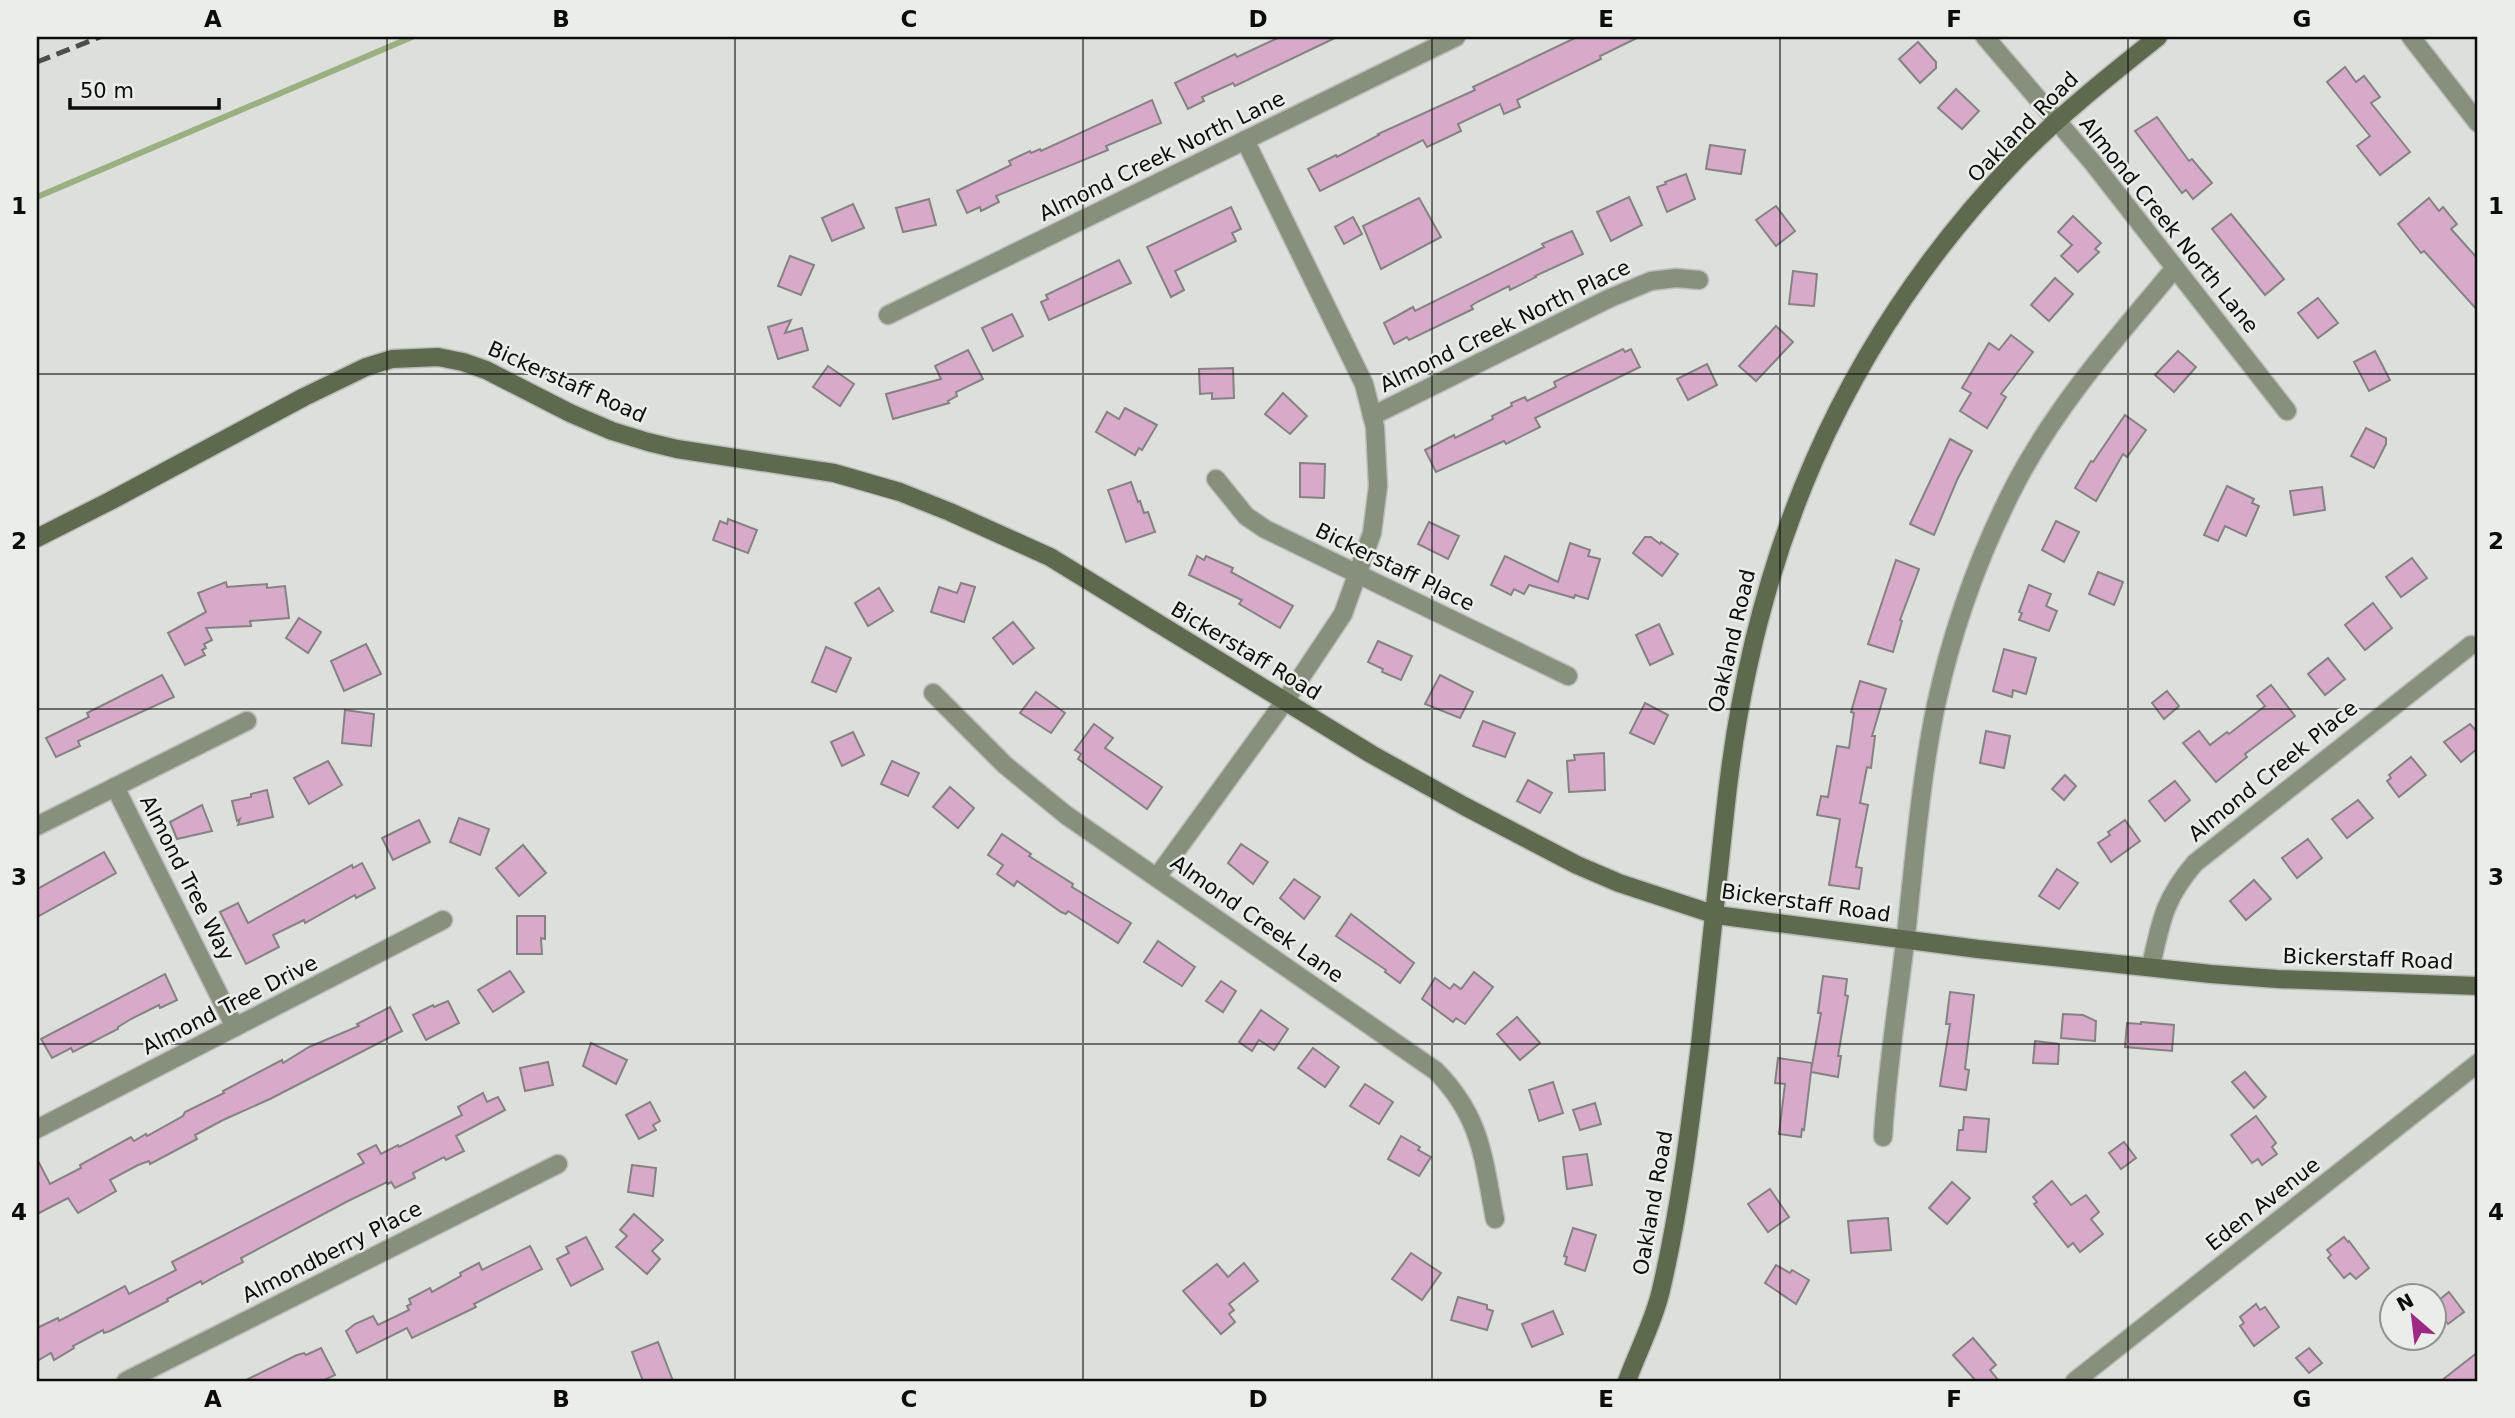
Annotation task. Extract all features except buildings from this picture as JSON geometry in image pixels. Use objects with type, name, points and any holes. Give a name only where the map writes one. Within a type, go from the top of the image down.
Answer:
[{"type":"street","name":"Almond Creek North Lane","points":[[888,315],[1456,37]]},
{"type":"street","name":"Almond Creek North Lane","points":[[1985,37],[2093,163],[2287,411]]},
{"type":"street","name":"Oakland Road","points":[[1627,1381],[1661,1293],[1689,1141],[1736,723],[1748,661],[1777,552],[1801,489],[1836,412],[1871,348],[1899,304],[1951,234],[2014,163],[2057,122],[2158,37]]},
{"type":"street","points":[[2411,37],[2478,123]]},
{"type":"street","points":[[1157,877],[1285,701],[1343,614],[1372,533],[1378,486],[1377,450],[1364,384],[1245,140]]},
{"type":"street","points":[[1883,1137],[1925,771],[1935,708],[1948,655],[1976,571],[2017,481],[2071,395],[2175,268]]},
{"type":"street","name":"Almond Creek North Place","points":[[1372,416],[1620,293],[1651,281],[1676,278],[1699,281]]},
{"type":"street","name":"Bickerstaff Road","points":[[37,537],[366,367],[392,359],[438,357],[486,370],[570,413],[612,431],[648,442],[677,449],[834,472],[900,492],[950,512],[1050,557],[1371,754],[1577,864],[1619,883],[1716,915],[1978,949],[2277,979],[2478,986]]},
{"type":"street","name":"Bickerstaff Place","points":[[1216,479],[1246,516],[1265,530],[1568,676]]},
{"type":"street","name":"Almond Creek Place","points":[[2151,966],[2167,902],[2178,883],[2195,863],[2471,645]]},
{"type":"street","name":"Almond Creek Lane","points":[[933,694],[1005,765],[1066,815],[1436,1071],[1462,1100],[1476,1129],[1495,1219]]},
{"type":"street","points":[[37,826],[247,720]]},
{"type":"street","name":"Almond Tree Way","points":[[115,787],[235,1027]]},
{"type":"street","name":"Almond Tree Drive","points":[[37,1129],[443,920]]},
{"type":"street","name":"Eden Avenue","points":[[2075,1381],[2478,1063]]},
{"type":"street","name":"Almondberry Place","points":[[126,1381],[558,1164]]},
{"type":"waterway","points":[[37,197],[412,37]]},
{"type":"railway","points":[[37,62],[100,37]]}]
